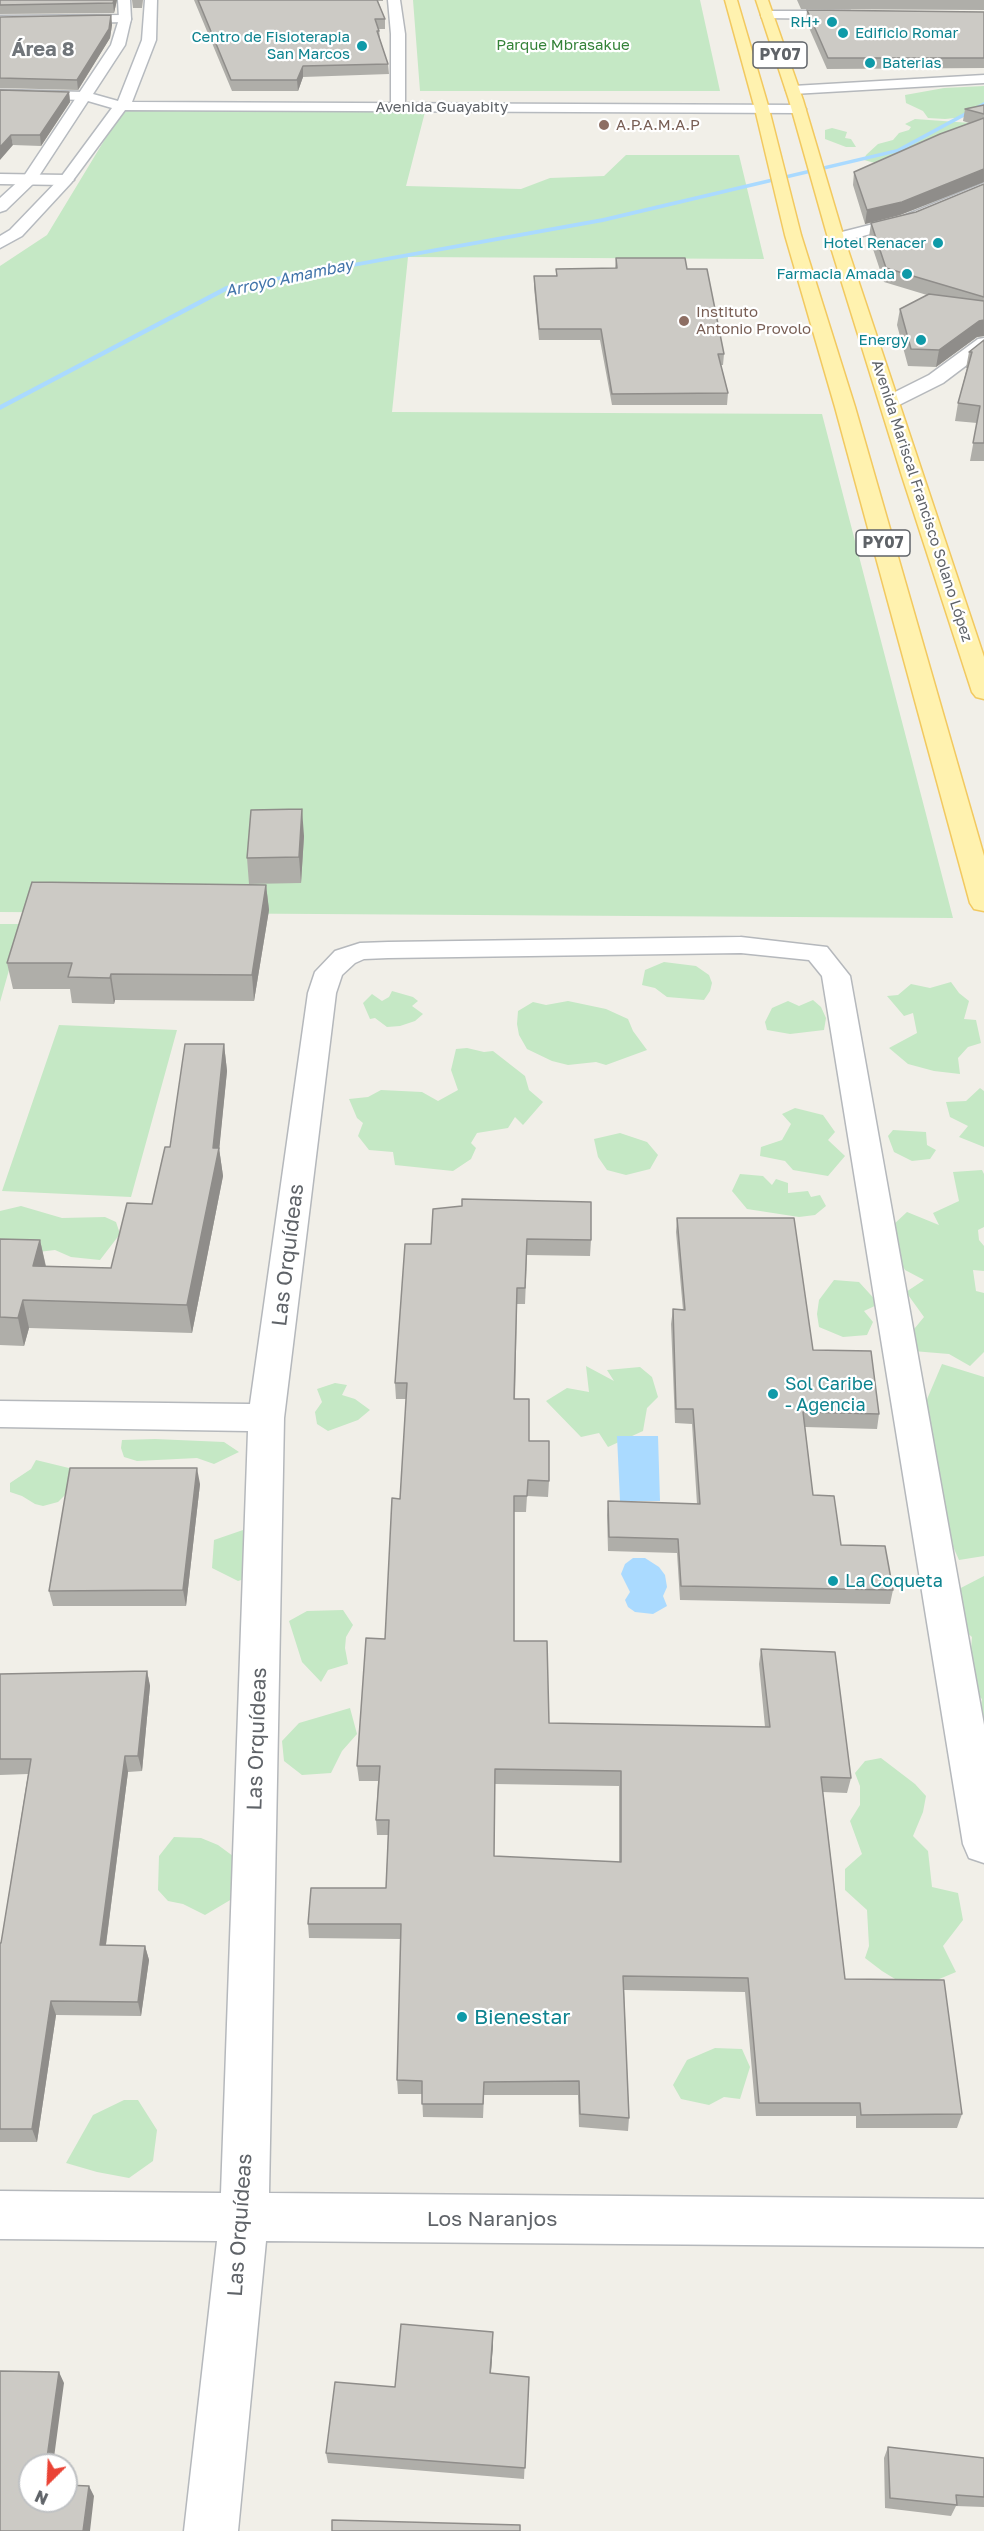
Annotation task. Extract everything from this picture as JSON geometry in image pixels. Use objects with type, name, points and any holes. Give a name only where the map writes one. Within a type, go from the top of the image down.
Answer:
[{"type":"main road","name":"PY07","points":[[731,0],[779,178],[984,903]]},
{"type":"main road","name":"Avenida Mariscal Francisco Solano López","points":[[762,0],[796,100],[836,238],[911,473],[984,692]]},
{"type":"street","points":[[0,207],[30,179],[118,45],[125,19],[124,0]]},
{"type":"street","points":[[0,243],[16,233],[66,180],[124,101],[149,40],[151,0]]},
{"type":"street","points":[[394,0],[398,34],[398,102]]},
{"type":"street","points":[[767,15],[869,15]]},
{"type":"street","points":[[0,20],[125,19]]},
{"type":"street","name":"Avenida Guayabity","points":[[0,94],[86,96],[124,101],[760,104],[984,79]]},
{"type":"street","points":[[0,178],[66,180]]},
{"type":"street","points":[[836,238],[907,220],[984,188]]},
{"type":"street","points":[[890,402],[936,379],[984,343]]},
{"type":"street","name":"Las Orquídeas","points":[[212,2531],[244,2217],[266,1418],[322,993],[329,972],[345,957],[360,951],[379,950],[741,945],[817,953],[836,976],[984,1844]]},
{"type":"street","points":[[0,1414],[266,1418]]},
{"type":"street","name":"Los Naranjos","points":[[0,2215],[984,2223]]},
{"type":"green space","name":"Parque Mbrasakue","points":[[413,0],[700,0],[720,91],[420,91]]},
{"type":"green space","points":[[984,86],[984,115],[945,119],[928,118],[923,111],[906,103],[905,95],[944,88]]},
{"type":"green space","points":[[125,106],[425,112],[406,186],[521,189],[550,178],[604,176],[626,155],[739,155],[764,259],[408,257],[392,412],[822,414],[953,918],[0,912],[0,266],[47,235]]},
{"type":"green space","points":[[915,119],[971,123],[875,163],[864,160],[878,144],[893,140],[899,133],[909,130],[911,127],[905,124]]},
{"type":"green space","points":[[832,128],[847,132],[845,138],[851,139],[856,147],[846,147],[825,139],[825,130]]},
{"type":"green space","points":[[0,924],[22,924],[0,1002]]},
{"type":"green space","points":[[664,962],[696,966],[709,975],[712,983],[704,1000],[667,997],[655,988],[642,985],[645,970]]},
{"type":"green space","points":[[951,982],[969,1001],[964,1019],[976,1020],[981,1043],[968,1047],[958,1058],[960,1074],[934,1071],[908,1064],[889,1048],[917,1033],[913,1013],[904,1016],[887,996],[898,995],[911,984],[930,988]]},
{"type":"green space","points":[[392,991],[413,997],[418,1001],[412,1006],[423,1014],[415,1021],[400,1026],[387,1027],[375,1018],[370,1019],[363,1003],[372,994],[382,1001],[389,997]]},
{"type":"green space","points":[[813,1000],[821,1007],[826,1018],[824,1030],[790,1034],[767,1030],[765,1022],[772,1008],[788,1001],[799,1006]]},
{"type":"green space","points":[[568,1001],[606,1009],[628,1019],[633,1031],[647,1050],[606,1065],[596,1062],[568,1065],[552,1061],[527,1049],[519,1035],[518,1011],[533,1002],[546,1005]]},
{"type":"green space","points":[[59,1025],[177,1030],[131,1197],[2,1191]]},
{"type":"green space","points":[[467,1048],[484,1052],[493,1051],[525,1076],[529,1090],[543,1102],[523,1125],[515,1117],[508,1128],[477,1133],[471,1143],[476,1148],[471,1159],[453,1171],[395,1165],[393,1152],[369,1150],[358,1136],[363,1123],[357,1118],[349,1099],[368,1097],[381,1090],[422,1092],[438,1101],[458,1090],[451,1070],[456,1049]]},
{"type":"green space","points":[[980,1088],[984,1091],[984,1147],[959,1137],[968,1126],[950,1117],[946,1102],[966,1101]]},
{"type":"green space","points":[[795,1108],[823,1115],[835,1132],[828,1140],[845,1156],[828,1176],[793,1170],[785,1161],[760,1156],[761,1147],[782,1140],[791,1124],[782,1114]]},
{"type":"green space","points":[[893,1130],[926,1132],[927,1145],[936,1150],[930,1159],[912,1161],[894,1152],[888,1136]]},
{"type":"green space","points":[[620,1133],[647,1142],[658,1155],[650,1169],[626,1175],[607,1170],[598,1157],[594,1139]]},
{"type":"green space","points":[[982,1170],[984,1174],[984,1227],[978,1230],[979,1240],[984,1246],[984,1271],[973,1270],[976,1291],[984,1293],[984,1352],[970,1366],[949,1354],[913,1351],[910,1334],[924,1317],[906,1292],[924,1280],[905,1270],[894,1253],[893,1225],[907,1212],[939,1225],[933,1213],[959,1201],[953,1172]]},
{"type":"green space","points":[[740,1174],[763,1176],[772,1185],[776,1179],[788,1183],[788,1193],[808,1191],[811,1197],[820,1195],[826,1206],[815,1215],[799,1217],[747,1209],[732,1191]]},
{"type":"green space","points":[[21,1206],[62,1218],[105,1217],[116,1222],[120,1234],[100,1260],[71,1257],[55,1250],[21,1254],[0,1266],[0,1211]]},
{"type":"green space","points":[[834,1280],[859,1282],[879,1304],[864,1311],[873,1322],[867,1335],[843,1337],[819,1327],[817,1314],[819,1300]]},
{"type":"green space","points":[[942,1364],[984,1377],[984,1556],[959,1560],[947,1533],[922,1411]]},
{"type":"green space","points":[[586,1366],[614,1381],[607,1370],[640,1367],[652,1377],[658,1397],[647,1408],[643,1431],[608,1447],[599,1433],[581,1437],[546,1401],[567,1388],[589,1392]]},
{"type":"green space","points":[[335,1383],[347,1385],[342,1395],[355,1399],[370,1410],[358,1420],[328,1431],[317,1424],[315,1412],[322,1402],[317,1389]]},
{"type":"green space","points":[[122,1440],[224,1442],[239,1452],[214,1464],[197,1458],[137,1461],[124,1457],[121,1448]]},
{"type":"green space","points":[[36,1460],[73,1469],[73,1487],[58,1502],[43,1506],[10,1492],[10,1483],[31,1469]]},
{"type":"green space","points":[[243,1530],[262,1533],[261,1574],[238,1581],[212,1568],[214,1540]]},
{"type":"green space","points":[[984,1576],[984,1731],[980,1716],[982,1699],[968,1686],[972,1637],[945,1614],[953,1592]]},
{"type":"green space","points":[[343,1610],[353,1625],[346,1637],[345,1648],[348,1664],[328,1670],[321,1682],[302,1662],[289,1621],[307,1611]]},
{"type":"green space","points":[[350,1708],[357,1734],[342,1751],[331,1773],[302,1775],[284,1761],[282,1741],[299,1723]]},
{"type":"green space","points":[[881,1758],[915,1784],[926,1796],[923,1812],[913,1836],[928,1851],[932,1887],[958,1893],[963,1920],[943,1946],[956,1972],[913,1990],[865,1958],[869,1946],[867,1910],[845,1890],[845,1869],[862,1854],[850,1821],[860,1805],[860,1786],[855,1773],[865,1761]]},
{"type":"green space","points":[[174,1837],[201,1838],[218,1845],[237,1859],[237,1896],[205,1915],[183,1904],[168,1901],[158,1890],[159,1856]]},
{"type":"green space","points":[[715,2048],[742,2049],[750,2067],[740,2099],[724,2097],[709,2105],[681,2099],[673,2085],[687,2060]]},
{"type":"green space","points":[[124,2100],[138,2100],[157,2130],[153,2161],[129,2178],[66,2163],[93,2115]]},
{"type":"water","points":[[617,1436],[658,1436],[660,1501],[620,1501]]},
{"type":"water","points":[[633,1558],[645,1558],[659,1567],[665,1575],[667,1587],[663,1596],[667,1606],[653,1614],[635,1612],[628,1607],[625,1600],[630,1592],[621,1574],[625,1564]]},
{"type":"building","points":[[0,0],[114,0],[113,3],[0,5]]},
{"type":"building","points":[[198,0],[377,0],[385,19],[375,19],[379,31],[377,31],[388,64],[303,66],[297,80],[231,80]]},
{"type":"building","points":[[807,10],[984,12],[984,58],[828,58]]},
{"type":"building","points":[[111,15],[109,29],[77,80],[0,78],[0,17]]},
{"type":"building","points":[[0,90],[69,92],[40,135],[11,135],[0,147]]},
{"type":"building","points":[[984,105],[984,114],[965,109]]},
{"type":"building","points":[[984,118],[984,169],[902,202],[867,210],[854,172],[940,134]]},
{"type":"building","points":[[984,184],[984,297],[886,268],[871,223],[916,212]]},
{"type":"building","points":[[616,258],[685,258],[687,269],[707,269],[724,354],[718,354],[728,393],[612,394],[601,329],[539,329],[534,276],[557,276],[556,269],[617,268]]},
{"type":"building","points":[[929,294],[984,301],[984,320],[979,321],[939,350],[911,349],[900,309]]},
{"type":"building","points":[[984,340],[984,443],[973,443],[980,406],[958,403],[972,352],[969,352]]},
{"type":"building","points":[[302,809],[299,857],[247,858],[251,810]]},
{"type":"building","points":[[32,882],[266,885],[252,975],[111,974],[110,978],[68,977],[72,963],[7,963]]},
{"type":"building","points":[[185,1044],[224,1044],[213,1148],[219,1148],[187,1305],[23,1300],[18,1318],[0,1317],[0,1239],[40,1240],[33,1266],[111,1268],[127,1203],[152,1204],[165,1147],[170,1147]]},
{"type":"building","points":[[462,1199],[591,1202],[591,1240],[527,1239],[525,1288],[517,1288],[514,1399],[529,1399],[529,1441],[549,1441],[549,1481],[528,1480],[527,1496],[514,1496],[514,1641],[547,1641],[549,1723],[770,1727],[761,1649],[835,1652],[851,1778],[821,1777],[845,1979],[944,1980],[962,2114],[861,2115],[860,2103],[759,2103],[748,1978],[623,1976],[629,2118],[580,2114],[579,2081],[484,2082],[483,2104],[422,2104],[422,2081],[397,2080],[401,1924],[308,1924],[311,1888],[386,1888],[389,1820],[376,1820],[380,1766],[357,1766],[366,1638],[385,1639],[392,1498],[400,1499],[407,1383],[395,1383],[405,1244],[431,1244],[433,1209],[462,1206]],"holes":[[[495,1769],[621,1771],[621,1862],[494,1856]]]},
{"type":"building","points":[[677,1218],[794,1218],[813,1350],[871,1351],[879,1414],[803,1412],[813,1495],[834,1496],[841,1545],[885,1546],[893,1590],[681,1586],[678,1539],[609,1537],[608,1501],[700,1504],[693,1409],[676,1409],[673,1309],[685,1310]]},
{"type":"building","points":[[70,1468],[197,1468],[183,1590],[49,1591]]},
{"type":"building","points":[[147,1671],[138,1756],[125,1756],[100,1945],[145,1946],[138,2002],[51,2001],[32,2129],[0,2129],[0,1943],[31,1759],[0,1759],[0,1674]]},
{"type":"building","points":[[401,2324],[493,2332],[490,2373],[529,2377],[525,2468],[326,2453],[335,2382],[395,2387]]},
{"type":"building","points":[[0,2371],[59,2372],[48,2453],[18,2453],[18,2513],[78,2513],[78,2486],[89,2486],[83,2531],[0,2531]]},
{"type":"building","points":[[888,2447],[984,2458],[984,2497],[956,2495],[957,2505],[890,2498]]},
{"type":"building","points":[[332,2520],[520,2525],[520,2531],[332,2531]]},
{"type":"waterway","name":"Arroyo Amambay","points":[[0,408],[228,287],[603,220],[899,150],[984,104]]},
{"type":"place","name":"RH+","points":[[832,22]]},
{"type":"place","name":"Edificio Romar","points":[[843,33]]},
{"type":"place","name":"Centro de Fisioterapia San Marcos","points":[[362,46]]},
{"type":"place","name":"Baterias","points":[[870,63]]},
{"type":"place","name":"A.P.A.M.A.P","points":[[604,125]]},
{"type":"place","name":"Hotel Renacer","points":[[938,243]]},
{"type":"place","name":"Farmacia Amada","points":[[907,274]]},
{"type":"place","name":"Instituto Antonio Provolo","points":[[684,321]]},
{"type":"place","name":"Energy","points":[[921,340]]},
{"type":"place","name":"Sol Caribe - Agencia","points":[[773,1394]]},
{"type":"place","name":"La Coqueta","points":[[833,1581]]},
{"type":"place","name":"Bienestar","points":[[462,2017]]},
{"type":"district","name":"Área 8","points":[[43,50]]}]
